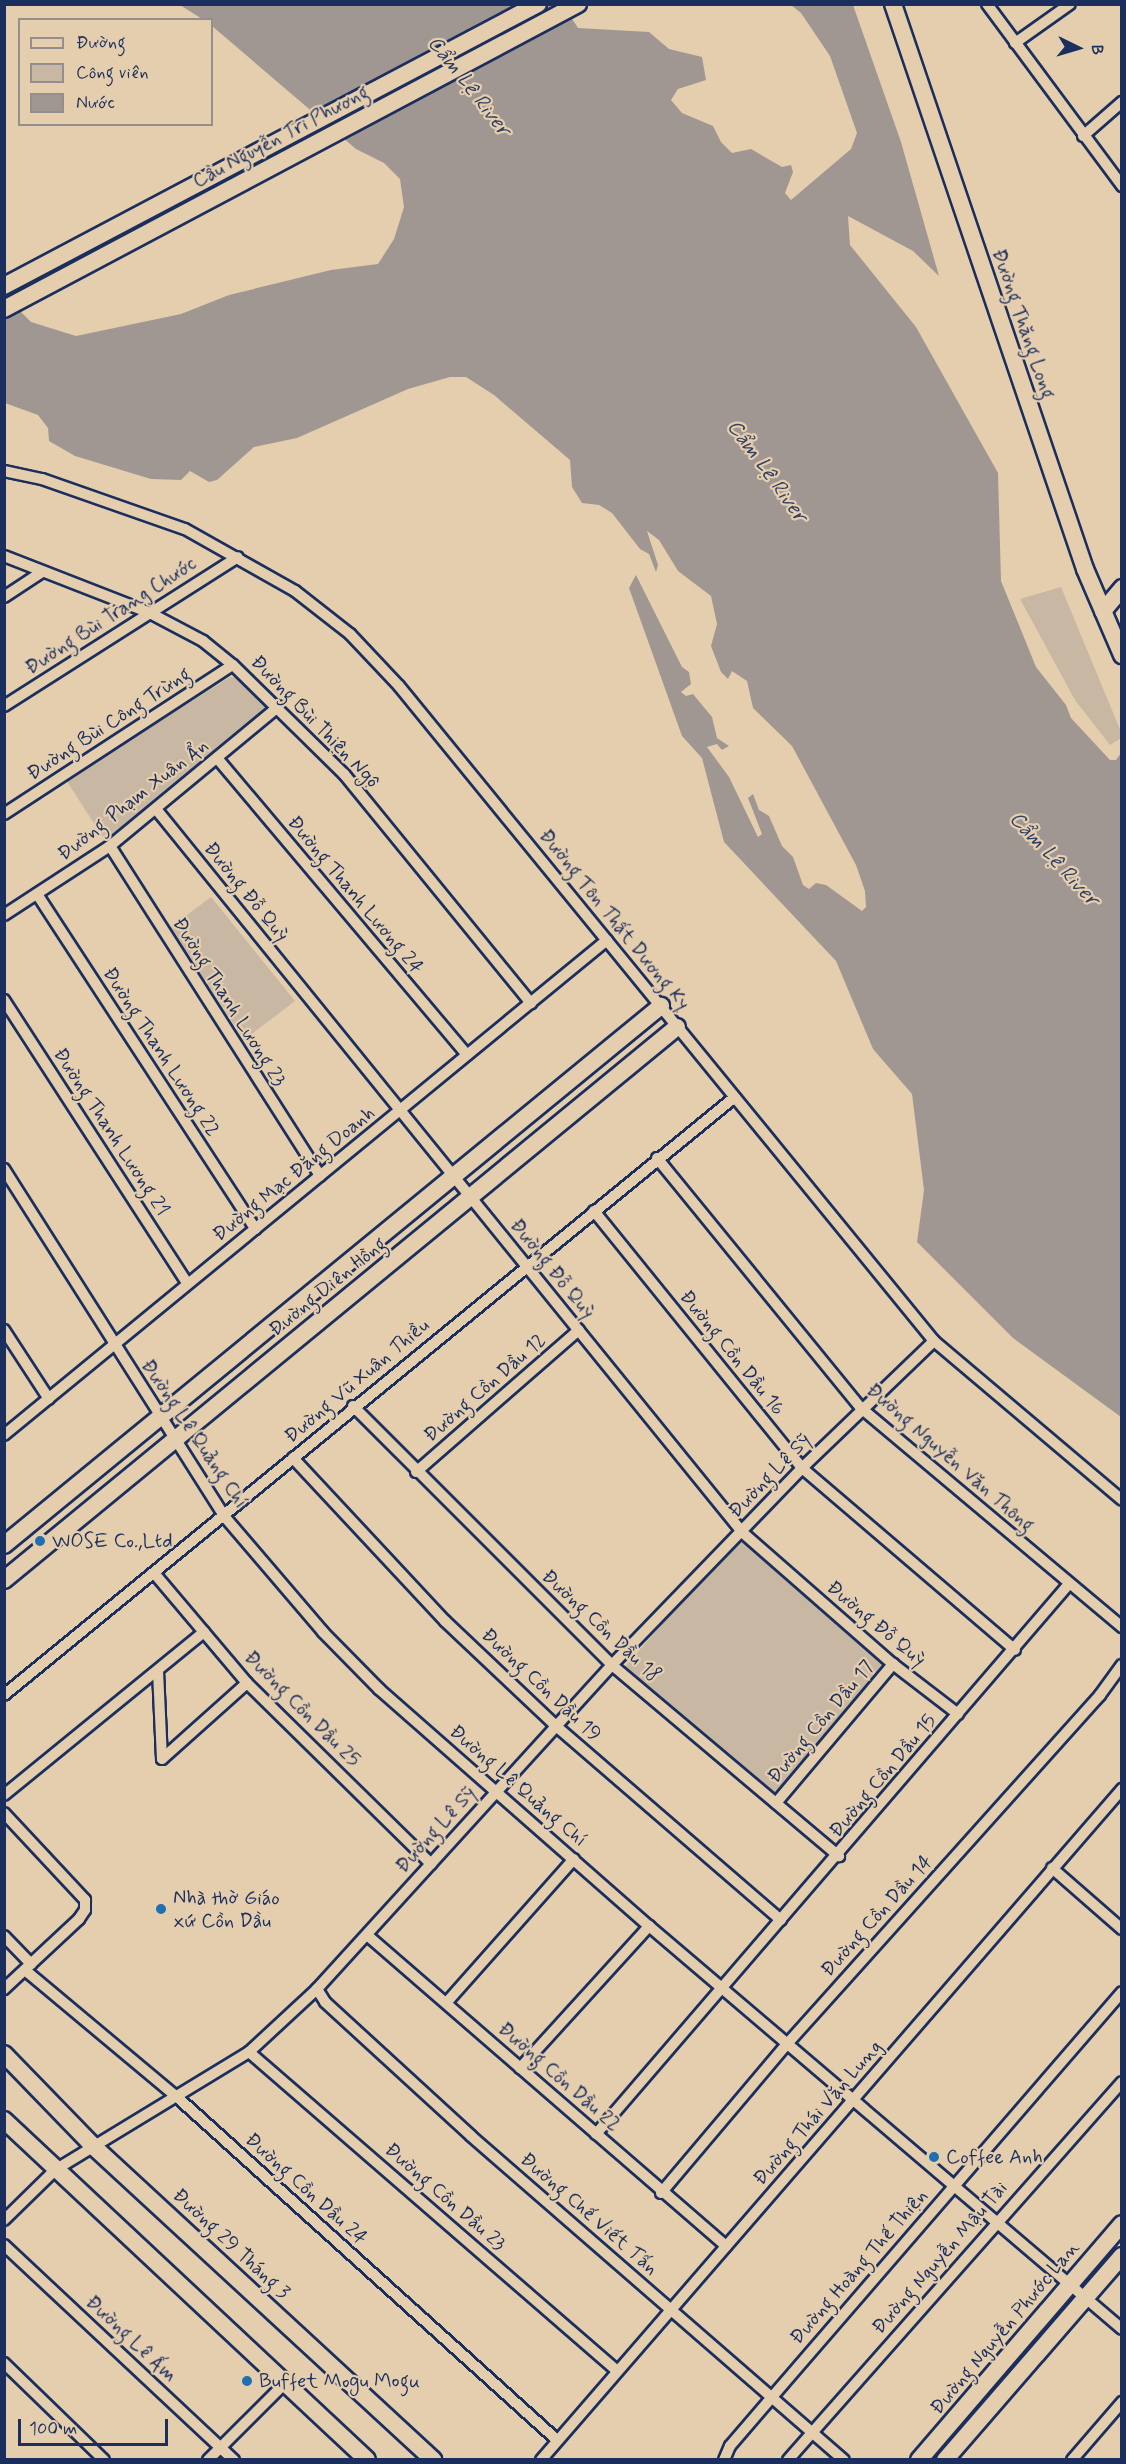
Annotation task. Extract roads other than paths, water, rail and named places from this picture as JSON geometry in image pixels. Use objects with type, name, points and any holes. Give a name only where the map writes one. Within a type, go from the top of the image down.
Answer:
[{"type":"street","name":"Cầu Nguyễn Tri Phương","points":[[4,286],[538,4]]},
{"type":"street","name":"Cầu Nguyễn Tri Phương","points":[[4,309],[578,4]]},
{"type":"street","name":"Đường Thăng Long","points":[[893,4],[978,261],[1103,611],[1122,655]]},
{"type":"street","points":[[987,4],[1122,186]]},
{"type":"street","points":[[1015,43],[1070,4]]},
{"type":"street","points":[[1083,136],[1122,102]]},
{"type":"street","name":"Đường Tôn Thất Dương Kỵ","points":[[4,471],[42,479],[185,529],[295,591],[358,642],[399,686],[934,1341],[1122,1500]]},
{"type":"street","name":"Đường Bùi Thiện Ngộ","points":[[4,556],[150,613],[203,641],[233,665],[279,706],[418,861],[531,1003]]},
{"type":"street","name":"Đường Bùi Trang Chước","points":[[4,706],[238,557]]},
{"type":"street","points":[[4,597],[42,572]]},
{"type":"street","points":[[1103,611],[1122,588]]},
{"type":"street","name":"Đường Bùi Công Trừng","points":[[4,814],[233,665]]},
{"type":"street","name":"Đường Phạm Xuân Ẩn","points":[[4,915],[110,846],[279,706]]},
{"type":"street","name":"Đường Thanh Lương 24","points":[[217,758],[467,1055]]},
{"type":"street","name":"Đường Đỗ Quỳ","points":[[156,809],[742,1532],[893,1664],[958,1714]]},
{"type":"street","name":"Đường Thanh Lương 23","points":[[110,846],[320,1176]]},
{"type":"street","name":"Đường Thanh Lương 22","points":[[37,894],[255,1229]]},
{"type":"street","name":"Đường Mạc Đăng Doanh","points":[[7,1429],[49,1399],[113,1344],[607,940]]},
{"type":"street","name":"Đường Thanh Lương 21","points":[[4,1000],[188,1284]]},
{"type":"street","name":"Đường Diên Hồng","points":[[4,1545],[661,1006]]},
{"type":"street","name":"Đường Diên Hồng","points":[[4,1580],[677,1027]]},
{"type":"street","name":"Đường Vũ Xuân Thiều","points":[[4,1695],[224,1516],[353,1406],[735,1097]]},
{"type":"street","name":"Đường Nguyễn Văn Thông","points":[[657,1158],[861,1408],[1068,1585],[1122,1628]]},
{"type":"street","name":"Đường Lê Quảng Chí","points":[[4,1169],[159,1418],[224,1516],[323,1632],[379,1689],[648,1926],[1122,2329]]},
{"type":"street","name":"Đường Cồn Dầu 16","points":[[594,1211],[802,1468],[1014,1650]]},
{"type":"street","points":[[4,1330],[49,1399]]},
{"type":"street","name":"Đường Cồn Dầu 12","points":[[416,1472],[579,1330]]},
{"type":"street","name":"Đường Lê Sỹ","points":[[4,2220],[55,2170],[249,2052],[316,1989],[368,1935],[495,1791],[612,1665],[861,1408],[934,1341]]},
{"type":"street","name":"Đường Cồn Dầu 18","points":[[353,1406],[416,1472],[612,1665],[839,1856]]},
{"type":"street","name":"Đường Cồn Dầu 19","points":[[293,1458],[445,1621],[556,1726],[781,1920]]},
{"type":"street","name":"Đường Cồn Dầu 25","points":[[154,1573],[247,1683],[431,1864]]},
{"type":"street","name":"Đường Cồn Dầu 15","points":[[596,2134],[721,1986],[839,1856],[1068,1585]]},
{"type":"street","points":[[4,1795],[204,1632]]},
{"type":"street","name":"Đường Cồn Dầu 17","points":[[776,1803],[893,1664]]},
{"type":"street","name":"Đường Cồn Dầu 14","points":[[661,2193],[787,2044],[1100,1695],[1122,1665]]},
{"type":"street","points":[[158,1671],[162,1759],[247,1683]]},
{"type":"street","name":"Đường Thái Văn Lung","points":[[541,2460],[1122,1789]]},
{"type":"street","points":[[4,1813],[86,1900],[85,1910],[79,1919],[4,1989]]},
{"type":"street","points":[[447,2002],[574,1859]]},
{"type":"street","points":[[1052,1869],[1122,1929]]},
{"type":"street","points":[[520,2068],[648,1926]]},
{"type":"street","name":"Đường Cồn Dầu 22","points":[[368,1935],[447,2002],[661,2193],[726,2246]]},
{"type":"street","name":"Đường Cồn Dầu 24","points":[[4,1936],[28,1967],[177,2097],[557,2440]]},
{"type":"street","name":"Đường Chế Viết Tấn","points":[[316,1989],[325,2002],[471,2136],[844,2460]]},
{"type":"street","name":"Đường Hoàng Thế Thiện","points":[[724,2460],[730,2446],[1122,1992]]},
{"type":"street","name":"Đường Cồn Dầu 23","points":[[249,2052],[617,2371]]},
{"type":"street","name":"Đường 29 Tháng 3","points":[[4,2054],[93,2146],[434,2460]]},
{"type":"street","name":"Đường Nguyễn Mậu Tài","points":[[788,2460],[1122,2082]]},
{"type":"street","points":[[4,2120],[367,2460]]},
{"type":"street","name":"Đường Nguyễn Phước Lan","points":[[919,2460],[1122,2224]]},
{"type":"street","name":"Đường Lê Ấm","points":[[4,2245],[234,2460]]},
{"type":"street","name":"Đường Nguyễn Phước Lan","points":[[945,2460],[1122,2256]]},
{"type":"street","points":[[4,2364],[104,2460]]},
{"type":"street","points":[[208,2460],[285,2383]]},
{"type":"street","points":[[1072,2460],[1122,2402]]},
{"type":"water","name":"Cẩm Lệ River","points":[[180,5],[563,5],[578,28],[649,32],[669,49],[702,57],[706,80],[678,89],[671,100],[682,113],[713,126],[721,142],[732,153],[751,149],[782,167],[791,165],[793,172],[785,193],[791,200],[851,149],[857,133],[830,56],[801,13],[791,5],[853,5],[901,142],[939,276],[913,251],[848,216],[850,245],[916,327],[998,473],[1001,581],[1036,667],[1066,705],[1071,718],[1110,760],[1116,760],[1121,753],[1121,1417],[1013,1338],[917,1242],[924,1190],[912,1094],[873,1049],[836,961],[724,842],[702,758],[682,736],[629,588],[636,575],[682,667],[689,672],[691,684],[681,692],[686,696],[693,694],[712,717],[717,738],[729,746],[722,750],[717,744],[707,747],[729,777],[758,837],[762,834],[748,798],[753,794],[759,810],[769,816],[782,846],[793,857],[803,885],[809,889],[816,883],[826,885],[862,911],[866,907],[865,891],[856,865],[792,746],[753,708],[747,681],[732,671],[728,679],[721,672],[711,646],[717,624],[711,596],[678,571],[659,540],[647,531],[658,565],[656,572],[649,554],[640,549],[612,513],[599,505],[582,503],[572,487],[570,460],[494,395],[466,377],[450,377],[408,389],[297,438],[254,447],[217,480],[209,482],[190,471],[181,480],[151,479],[75,456],[49,441],[48,428],[38,415],[5,403],[4,295],[31,322],[76,336],[181,314],[229,295],[331,270],[378,264],[394,239],[404,207],[400,179],[384,163],[356,149],[213,27],[213,18],[200,18]]},
{"type":"place","name":"WOSE Co.,Ltd","points":[[40,1541]]},
{"type":"place","name":"Nhà thờ Giáo xứ Cồn Dầu","points":[[161,1909]]},
{"type":"place","name":"Coffee Anh","points":[[934,2157]]},
{"type":"place","name":"Buffet Mogu Mogu","points":[[247,2381]]}]
